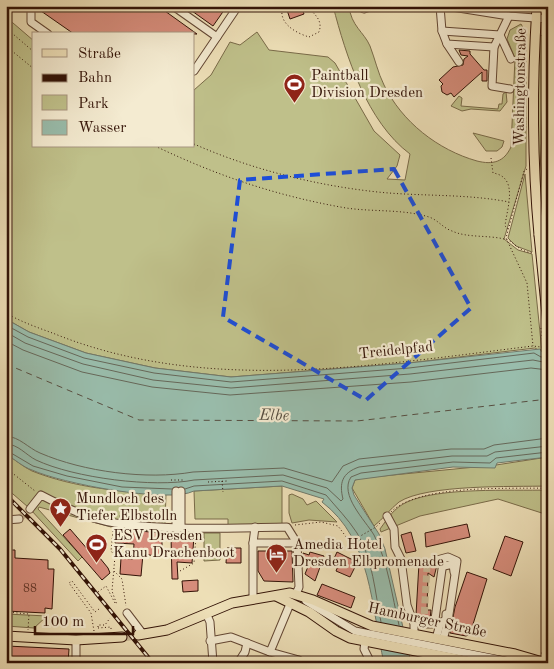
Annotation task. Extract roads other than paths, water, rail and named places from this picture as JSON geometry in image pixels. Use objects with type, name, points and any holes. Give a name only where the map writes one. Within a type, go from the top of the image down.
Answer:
[{"type":"main road","name":"Washingtonstraße","points":[[537,6],[531,168],[548,325]]},
{"type":"main road","name":"Washingtonstraße","points":[[548,90],[546,161],[548,201]]},
{"type":"main road","name":"Hamburger Straße","points":[[141,635],[166,630],[206,613],[253,598],[296,594],[372,626],[477,663]]},
{"type":"main road","name":"Hamburger Straße","points":[[276,596],[309,612],[336,631],[365,642],[375,640],[439,640],[545,659]]},
{"type":"main road","points":[[6,636],[76,640],[122,637]]},
{"type":"street","points":[[30,6],[31,22],[45,32]]},
{"type":"street","points":[[173,6],[217,37]]},
{"type":"street","points":[[195,70],[238,6]]},
{"type":"street","points":[[358,6],[364,9],[372,6]]},
{"type":"street","points":[[440,6],[442,31],[446,44],[459,62]]},
{"type":"street","points":[[446,6],[509,16],[548,19]]},
{"type":"street","points":[[509,16],[494,47],[492,86],[510,89]]},
{"type":"street","points":[[442,31],[500,36]]},
{"type":"street","points":[[500,36],[511,59]]},
{"type":"street","points":[[446,44],[494,47]]},
{"type":"street","points":[[178,527],[179,492]]},
{"type":"street","points":[[30,508],[41,495],[70,510],[114,523],[197,528],[287,527],[297,543],[299,587],[296,594]]},
{"type":"street","points":[[388,516],[394,529],[395,547],[401,559],[407,605],[414,624],[411,640],[517,663]]},
{"type":"street","points":[[6,520],[19,520]]},
{"type":"street","points":[[253,598],[253,543],[255,527]]},
{"type":"street","points":[[253,543],[297,543]]},
{"type":"street","points":[[439,640],[458,566],[458,561],[452,557],[441,561]]},
{"type":"street","points":[[426,624],[432,624],[446,618],[454,566],[441,561]]},
{"type":"street","points":[[439,640],[441,561]]},
{"type":"street","points":[[276,596],[296,598],[310,603],[348,628],[375,640]]},
{"type":"street","points":[[270,652],[290,604]]},
{"type":"street","points":[[127,613],[141,635]]},
{"type":"street","points":[[206,613],[210,622],[213,663]]},
{"type":"street","points":[[210,641],[231,637],[270,652],[300,660],[300,663]]},
{"type":"street","points":[[76,640],[76,663]]},
{"type":"street","points":[[365,642],[364,649],[371,663]]},
{"type":"street","points":[[238,663],[246,652],[248,643]]},
{"type":"water","name":"Elbe","points":[[6,319],[29,332],[86,353],[155,368],[231,377],[409,363],[540,349],[542,352],[548,352],[548,457],[497,463],[495,468],[453,467],[355,480],[352,488],[354,495],[379,534],[385,549],[410,658],[404,663],[384,663],[372,597],[360,555],[351,535],[322,502],[324,499],[282,486],[194,491],[162,495],[114,490],[65,481],[46,475],[25,467],[6,454]]},
{"type":"tunnel","points":[[19,519],[30,509]]},
{"type":"tunnel","points":[[426,624],[424,619],[427,567],[437,560]]},
{"type":"tunnel","points":[[122,637],[138,635]]},
{"type":"railway","points":[[6,495],[60,549],[153,663]]},
{"type":"place","name":"Paintball Division Dresden","points":[[295,104]]},
{"type":"place","name":"Mundloch des Tiefer Elbstolln","points":[[60,527]]},
{"type":"place","name":"ESV Dresden Kanu Drachenboot","points":[[97,564]]},
{"type":"place","name":"Amedia Hotel Dresden Elbpromenade","points":[[277,573]]}]
